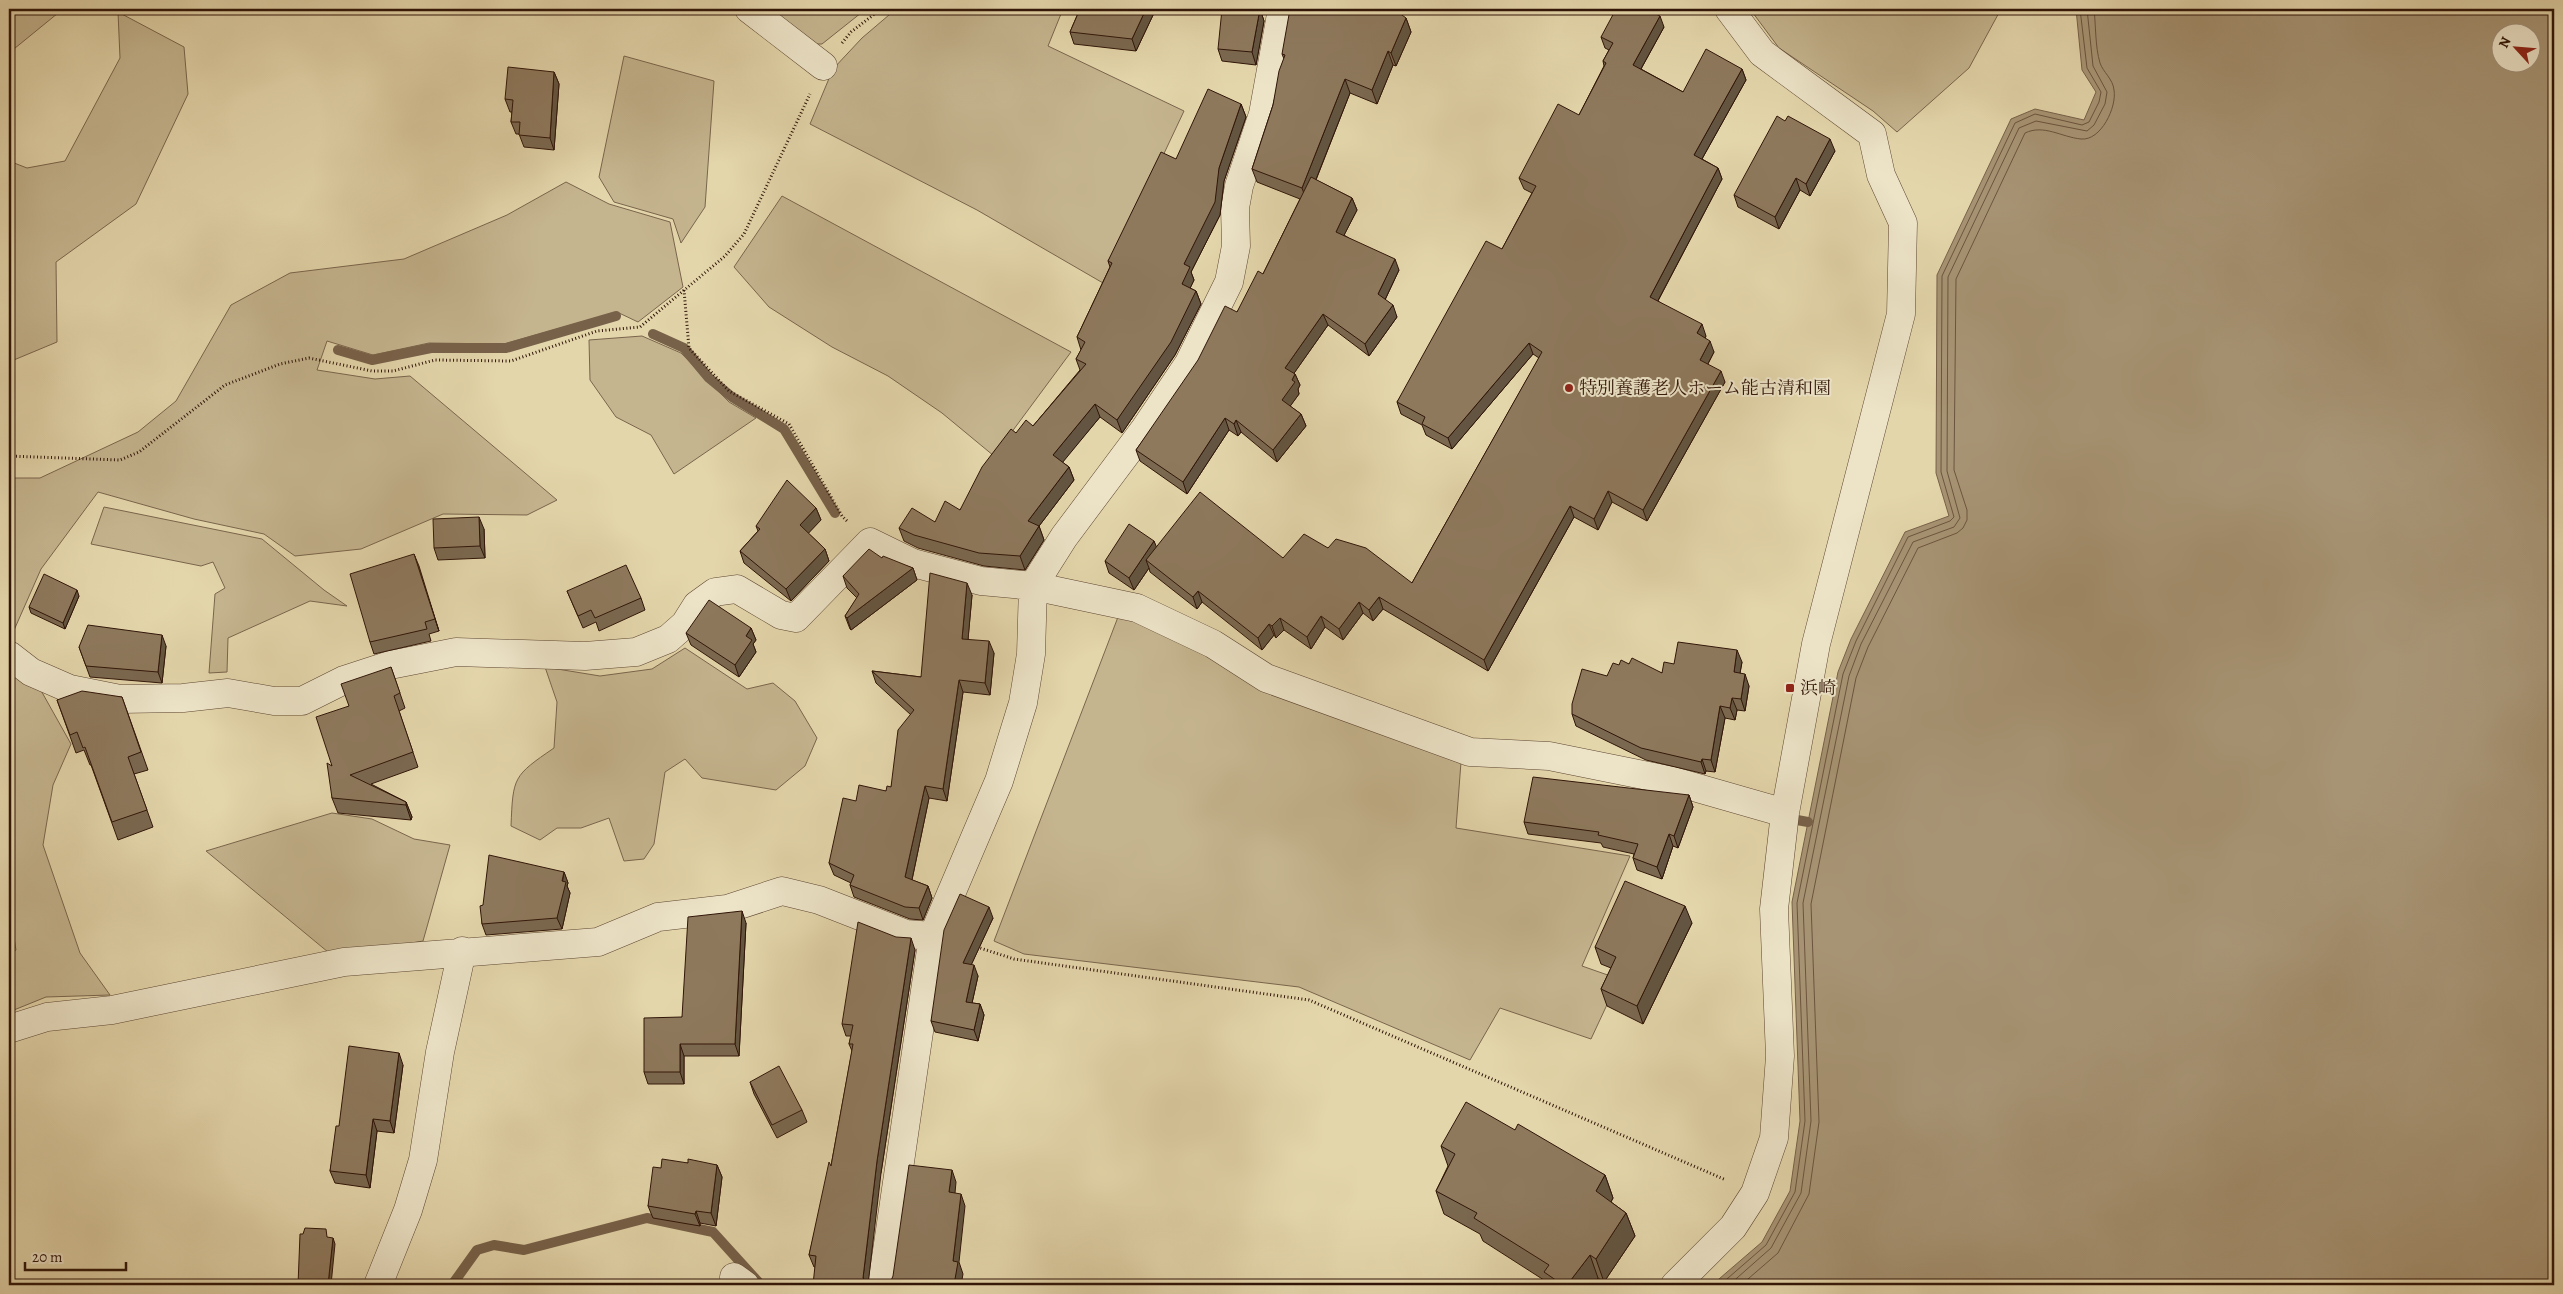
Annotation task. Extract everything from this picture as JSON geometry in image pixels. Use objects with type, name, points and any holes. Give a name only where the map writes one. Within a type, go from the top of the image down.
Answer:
[{"type":"street","points":[[749,9],[823,66]]},
{"type":"street","points":[[882,1285],[933,936],[999,781],[1023,703],[1032,654],[1032,586],[1064,537],[1144,430],[1190,363],[1229,282],[1236,246],[1235,208],[1239,186],[1263,114],[1282,9]]},
{"type":"street","points":[[1674,1285],[1733,1227],[1755,1193],[1774,1138],[1780,1056],[1774,909],[1785,813],[1816,644],[1901,314],[1903,223],[1881,175],[1872,134],[1762,53],[1728,9]]},
{"type":"street","points":[[9,655],[31,672],[70,689],[120,699],[183,698],[228,693],[274,701],[302,701],[353,677],[390,665],[456,652],[585,656],[636,652],[668,639],[685,624],[697,605],[715,592],[737,589],[781,615],[796,618],[870,542],[913,563],[981,581],[1032,586],[1137,608],[1213,644],[1266,678],[1470,752],[1549,756],[1673,780],[1785,813]]},
{"type":"street","points":[[9,1029],[47,1017],[112,1010],[344,962],[462,951],[598,942],[658,917],[727,909],[782,892],[819,900],[906,934],[933,936]]},
{"type":"street","points":[[378,1285],[408,1210],[423,1160],[440,1052],[462,951]]},
{"type":"path","points":[[9,456],[120,460],[139,452],[225,385],[280,364],[309,358],[372,371],[393,371],[435,360],[511,361],[598,331],[640,327],[725,256],[744,234],[823,66],[851,32],[881,9]]},
{"type":"path","points":[[684,290],[689,348],[730,391],[789,424],[842,516],[870,542]]},
{"type":"path","points":[[933,936],[971,945],[1014,959],[1309,1000],[1755,1193]]},
{"type":"shaded area","points":[[9,9],[63,9],[9,53]]},
{"type":"shaded area","points":[[762,9],[866,9],[822,44],[806,44]]},
{"type":"shaded area","points":[[896,9],[1063,9],[1048,46],[1184,111],[1103,283],[977,210],[810,124],[833,69],[862,38]]},
{"type":"shaded area","points":[[1750,9],[2001,9],[1969,68],[1897,132],[1873,111],[1779,48]]},
{"type":"shaded area","points":[[118,12],[184,47],[188,94],[136,204],[56,262],[57,342],[9,362],[9,161],[27,168],[65,161],[120,58]]},
{"type":"shaded area","points":[[624,56],[714,81],[705,207],[681,243],[673,219],[614,202],[599,177]]},
{"type":"shaded area","points":[[566,182],[609,204],[670,222],[683,287],[638,322],[617,312],[504,344],[429,343],[373,355],[327,341],[317,370],[375,379],[410,376],[557,500],[527,515],[443,514],[361,549],[295,556],[264,534],[194,519],[98,492],[41,569],[11,637],[71,744],[53,785],[43,845],[80,953],[110,995],[46,997],[9,1012],[9,955],[16,950],[9,908],[9,478],[40,478],[138,432],[176,401],[231,305],[290,273],[404,259],[507,215]]},
{"type":"shaded area","points":[[782,196],[1071,352],[994,456],[942,413],[888,376],[832,347],[769,307],[734,267]]},
{"type":"shaded area","points":[[642,336],[681,353],[729,402],[756,418],[674,474],[651,435],[616,417],[590,380],[589,340]]},
{"type":"shaded area","points":[[104,507],[262,539],[324,590],[347,606],[310,601],[228,638],[227,672],[209,673],[215,594],[225,588],[213,562],[201,566],[91,544]]},
{"type":"shaded area","points":[[1118,617],[1149,622],[1461,762],[1456,828],[1630,856],[1582,966],[1619,979],[1591,1039],[1500,1008],[1470,1060],[1299,987],[1024,954],[994,941]]},
{"type":"shaded area","points":[[685,648],[747,689],[773,683],[795,701],[817,738],[805,766],[776,790],[702,778],[685,759],[665,772],[654,844],[644,859],[624,861],[609,818],[581,828],[557,828],[540,840],[511,826],[513,797],[518,779],[530,765],[554,748],[557,702],[545,667],[600,676],[652,669]]},
{"type":"shaded area","points":[[332,813],[372,819],[414,839],[450,845],[423,941],[334,957],[206,851]]},
{"type":"water","points":[[2076,9],[2554,9],[2554,1285],[1712,1285],[1762,1242],[1790,1191],[1800,1121],[1792,902],[1838,672],[1851,639],[1905,532],[1949,516],[1936,473],[1937,275],[2011,119],[2035,109],[2084,120],[2096,92],[2082,70]]},
{"type":"building","points":[[1080,9],[1146,9],[1132,39],[1070,32]]},
{"type":"building","points":[[1222,9],[1260,9],[1252,52],[1218,49]]},
{"type":"building","points":[[1290,9],[1394,9],[1406,18],[1391,53],[1388,51],[1372,90],[1345,79],[1302,188],[1252,169],[1273,105],[1279,71],[1285,55],[1282,54]]},
{"type":"building","points":[[1616,9],[1646,9],[1660,16],[1633,65],[1683,92],[1706,49],[1742,69],[1694,155],[1718,168],[1650,297],[1702,324],[1697,333],[1710,341],[1700,360],[1721,371],[1643,510],[1608,491],[1594,519],[1570,506],[1484,660],[1379,597],[1369,610],[1359,602],[1339,629],[1321,616],[1307,637],[1280,618],[1272,626],[1269,624],[1258,638],[1198,591],[1193,597],[1146,560],[1200,492],[1283,558],[1304,534],[1328,548],[1336,539],[1366,548],[1412,583],[1542,352],[1529,343],[1448,438],[1422,424],[1425,417],[1397,402],[1486,241],[1502,249],[1536,186],[1519,178],[1558,104],[1579,115],[1606,63],[1603,61],[1613,43],[1601,37]]},
{"type":"building","points":[[508,67],[554,72],[550,138],[519,135],[520,122],[511,122],[513,100],[505,99]]},
{"type":"building","points":[[1208,89],[1241,104],[1219,168],[1215,202],[1184,264],[1190,267],[1182,284],[1196,291],[1171,342],[1117,420],[1095,404],[1053,455],[1069,467],[1028,521],[1039,526],[1020,556],[979,553],[914,535],[899,528],[912,508],[935,522],[945,501],[960,510],[982,467],[1011,429],[1016,433],[1026,420],[1033,426],[1086,364],[1076,359],[1085,342],[1077,337],[1112,263],[1108,261],[1161,152],[1176,159]]},
{"type":"building","points":[[1777,116],[1785,121],[1788,116],[1830,139],[1806,184],[1796,178],[1775,217],[1734,195]]},
{"type":"building","points":[[1311,177],[1352,198],[1336,232],[1395,259],[1378,294],[1393,305],[1365,344],[1323,314],[1285,368],[1295,374],[1292,380],[1295,382],[1282,400],[1301,414],[1273,450],[1236,420],[1234,424],[1225,418],[1183,482],[1136,450],[1198,360],[1225,306],[1237,312],[1258,271],[1263,274]]},
{"type":"building","points":[[787,480],[816,508],[800,525],[825,549],[786,589],[740,551],[760,529],[756,526]]},
{"type":"building","points":[[479,517],[480,546],[434,548],[433,519]]},
{"type":"building","points":[[1129,524],[1154,541],[1129,578],[1105,561]]},
{"type":"building","points":[[869,549],[882,558],[883,556],[913,568],[847,618],[845,616],[859,594],[843,576]]},
{"type":"building","points":[[414,554],[435,619],[425,622],[427,629],[370,642],[350,574]]},
{"type":"building","points":[[626,565],[641,598],[595,618],[591,610],[578,616],[567,591]]},
{"type":"building","points":[[930,573],[967,583],[962,639],[989,641],[985,683],[959,680],[943,789],[925,786],[905,877],[928,886],[919,908],[905,907],[850,885],[854,875],[829,863],[843,798],[856,801],[859,785],[886,791],[887,786],[891,787],[898,730],[914,710],[872,671],[921,677]]},
{"type":"building","points":[[44,574],[77,590],[63,623],[29,607]]},
{"type":"building","points":[[709,600],[751,628],[746,636],[752,640],[735,665],[686,633]]},
{"type":"building","points":[[88,625],[162,635],[158,672],[86,666],[79,647]]},
{"type":"building","points":[[1678,642],[1737,650],[1734,672],[1745,674],[1741,699],[1732,698],[1730,708],[1720,706],[1711,760],[1702,759],[1701,762],[1641,748],[1572,714],[1572,704],[1582,669],[1607,676],[1613,663],[1619,665],[1621,660],[1629,664],[1632,658],[1662,673],[1664,662],[1674,664]]},
{"type":"building","points":[[391,667],[400,693],[394,696],[413,752],[350,775],[406,802],[406,805],[332,798],[327,763],[332,766],[316,717],[349,706],[341,684]]},
{"type":"building","points":[[82,691],[122,697],[141,752],[128,757],[147,810],[112,822],[85,747],[83,748],[77,732],[70,735],[57,700]]},
{"type":"building","points":[[1533,777],[1689,795],[1674,836],[1669,834],[1657,867],[1633,858],[1638,844],[1598,835],[1599,832],[1524,822]]},
{"type":"building","points":[[489,855],[564,872],[562,881],[566,882],[557,918],[482,924],[480,906],[483,905]]},
{"type":"building","points":[[1625,881],[1685,906],[1637,1006],[1601,989],[1616,957],[1595,947]]},
{"type":"building","points":[[960,894],[989,907],[963,963],[974,965],[966,1002],[980,1004],[974,1030],[931,1021],[944,930]]},
{"type":"building","points":[[742,911],[735,1044],[680,1044],[680,1072],[644,1072],[644,1018],[682,1017],[688,917]]},
{"type":"building","points":[[858,922],[896,937],[911,938],[877,1161],[863,1278],[868,1285],[813,1285],[816,1256],[809,1255],[829,1162],[831,1166],[853,1044],[849,1044],[853,1025],[842,1024]]},
{"type":"building","points":[[349,1046],[399,1053],[390,1121],[373,1119],[366,1175],[330,1171],[336,1126],[339,1126]]},
{"type":"building","points":[[779,1066],[802,1110],[772,1125],[750,1082]]},
{"type":"building","points":[[1466,1102],[1515,1130],[1518,1124],[1605,1175],[1596,1191],[1626,1213],[1596,1259],[1590,1255],[1567,1285],[1563,1285],[1544,1272],[1549,1265],[1474,1218],[1477,1213],[1436,1191],[1455,1154],[1441,1146]]},
{"type":"building","points":[[662,1159],[688,1163],[688,1159],[717,1165],[711,1213],[696,1211],[695,1214],[648,1206],[653,1167],[661,1168]]},
{"type":"building","points":[[909,1165],[952,1170],[949,1192],[961,1194],[953,1261],[958,1262],[954,1285],[886,1285],[890,1283],[893,1276]]},
{"type":"building","points":[[305,1228],[326,1229],[327,1237],[333,1238],[328,1285],[298,1285],[300,1234],[303,1234]]},
{"type":"waterway","points":[[338,350],[372,360],[431,348],[506,348],[616,316]]},
{"type":"waterway","points":[[653,334],[684,348],[709,378],[732,397],[784,429],[835,513]]},
{"type":"waterway","points":[[1797,820],[1808,822]]},
{"type":"waterway","points":[[452,1285],[477,1250],[494,1245],[524,1250],[647,1218],[713,1232],[761,1285]]},
{"type":"place","name":"特別養護老人ホーム能古清和園","points":[[1569,388]]},
{"type":"place","name":"浜崎","points":[[1790,688]]}]
